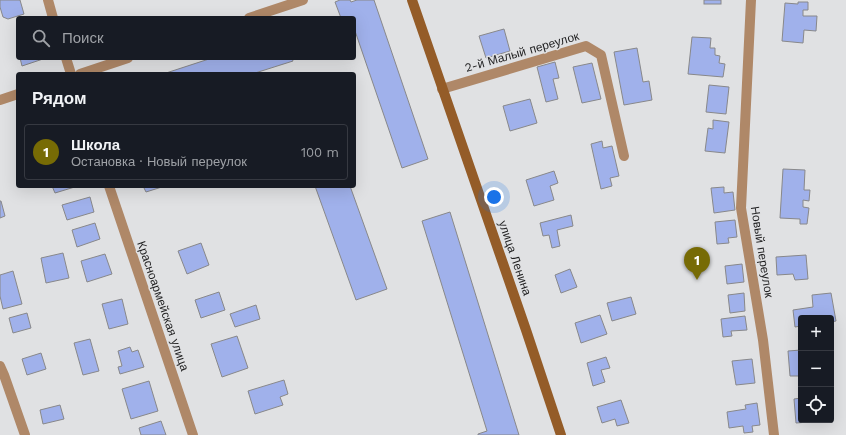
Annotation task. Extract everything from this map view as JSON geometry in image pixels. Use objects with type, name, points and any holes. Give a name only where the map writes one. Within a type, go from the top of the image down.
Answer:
[{"type":"street","points":[[48,0],[52,16]]},
{"type":"street","points":[[255,16],[303,0]]},
{"type":"street","name":"улица Ленина","points":[[412,0],[561,435]]},
{"type":"street","name":"Новый переулок","points":[[752,0],[741,208],[763,340],[774,435]]},
{"type":"street","name":"2-й Малый переулок","points":[[442,89],[586,46],[601,55],[624,156]]},
{"type":"street","points":[[67,60],[70,72]]},
{"type":"street","points":[[86,72],[122,60]]},
{"type":"street","points":[[0,100],[16,95]]},
{"type":"street","name":"Красноармейская улица","points":[[110,188],[193,435]]},
{"type":"street","points":[[0,366],[25,435]]},
{"type":"building","points":[[0,0],[20,0],[24,14],[8,19],[3,17],[0,7]]},
{"type":"building","points":[[340,0],[350,0],[351,2],[357,0],[374,0],[428,159],[402,168],[356,34],[356,16],[340,16],[335,2]]},
{"type":"building","points":[[704,0],[721,0],[721,4],[704,4]]},
{"type":"building","points":[[798,2],[808,2],[808,10],[803,10],[803,16],[817,16],[816,31],[804,30],[803,43],[782,41],[785,3],[798,4]]},
{"type":"building","points":[[504,29],[510,51],[486,58],[479,36]]},
{"type":"building","points":[[692,37],[711,38],[710,48],[715,48],[715,55],[720,56],[719,63],[725,64],[723,77],[688,74]]},
{"type":"building","points":[[637,48],[643,82],[649,81],[652,100],[624,105],[614,52]]},
{"type":"building","points":[[20,60],[40,60],[22,66]]},
{"type":"building","points":[[206,60],[293,61],[258,72],[169,72]]},
{"type":"building","points":[[555,62],[559,78],[553,79],[558,99],[546,102],[537,67]]},
{"type":"building","points":[[592,63],[601,99],[582,103],[573,67]]},
{"type":"building","points":[[709,85],[729,87],[726,114],[706,112]]},
{"type":"building","points":[[530,99],[537,123],[510,131],[503,106]]},
{"type":"building","points":[[713,120],[729,122],[725,153],[705,151],[708,128],[713,129]]},
{"type":"building","points":[[602,141],[603,148],[612,146],[619,176],[610,178],[612,186],[601,189],[591,144]]},
{"type":"building","points":[[783,169],[805,170],[804,190],[810,190],[809,201],[803,200],[803,207],[809,208],[807,224],[800,224],[800,219],[780,218]]},
{"type":"building","points":[[554,171],[558,183],[550,186],[554,200],[534,206],[526,180]]},
{"type":"building","points":[[724,187],[724,193],[733,192],[735,210],[714,213],[711,188]]},
{"type":"building","points":[[53,188],[71,188],[55,193]]},
{"type":"building","points":[[144,188],[159,188],[146,192]]},
{"type":"building","points":[[316,188],[351,188],[387,289],[356,300]]},
{"type":"building","points":[[90,197],[94,212],[67,220],[62,205]]},
{"type":"building","points":[[0,201],[5,216],[0,218]]},
{"type":"building","points":[[450,212],[519,435],[478,435],[487,431],[422,221]]},
{"type":"building","points":[[571,215],[573,226],[557,230],[560,246],[552,248],[549,235],[543,236],[540,223]]},
{"type":"building","points":[[735,220],[737,237],[728,238],[729,243],[717,244],[715,222]]},
{"type":"building","points":[[95,223],[100,239],[77,247],[72,230]]},
{"type":"building","points":[[201,243],[209,265],[187,274],[178,251]]},
{"type":"building","points":[[63,253],[69,278],[46,283],[41,258]]},
{"type":"building","points":[[105,254],[112,274],[87,282],[81,261]]},
{"type":"building","points":[[806,255],[808,279],[795,280],[793,274],[777,275],[776,257]]},
{"type":"building","points":[[742,264],[744,282],[727,284],[725,266]]},
{"type":"building","points":[[570,269],[577,287],[561,293],[555,275]]},
{"type":"building","points":[[13,271],[22,304],[3,309],[0,296],[0,275]]},
{"type":"building","points":[[219,292],[225,310],[201,318],[195,300]]},
{"type":"building","points":[[744,293],[745,311],[730,313],[728,295]]},
{"type":"building","points":[[831,293],[836,321],[834,321],[834,315],[798,315],[798,326],[795,327],[793,310],[813,307],[812,295]]},
{"type":"building","points":[[631,297],[636,314],[612,321],[607,303]]},
{"type":"building","points":[[122,299],[128,324],[109,329],[102,304]]},
{"type":"building","points":[[256,305],[260,319],[235,327],[230,314]]},
{"type":"building","points":[[27,313],[31,328],[13,333],[9,318]]},
{"type":"building","points":[[600,315],[607,334],[581,343],[575,323]]},
{"type":"building","points":[[745,316],[747,330],[731,331],[732,336],[723,337],[721,319]]},
{"type":"building","points":[[237,336],[248,368],[222,377],[211,344]]},
{"type":"building","points":[[90,339],[99,371],[83,375],[74,343]]},
{"type":"building","points":[[130,347],[132,352],[138,350],[144,367],[120,374],[118,367],[122,366],[118,351]]},
{"type":"building","points":[[798,350],[798,376],[790,376],[788,351]]},
{"type":"building","points":[[41,353],[46,369],[27,375],[22,359]]},
{"type":"building","points":[[606,357],[610,368],[601,370],[605,382],[593,386],[587,363]]},
{"type":"building","points":[[752,359],[755,383],[736,385],[732,361]]},
{"type":"building","points":[[284,380],[288,394],[280,397],[283,405],[255,414],[248,391]]},
{"type":"building","points":[[149,381],[158,411],[131,419],[122,389]]},
{"type":"building","points":[[798,398],[798,423],[796,423],[794,399]]},
{"type":"building","points":[[621,400],[629,423],[617,426],[615,419],[602,423],[597,407]]},
{"type":"building","points":[[757,403],[760,425],[752,426],[753,432],[744,433],[743,426],[729,428],[727,412],[746,409],[745,405]]},
{"type":"building","points":[[60,405],[64,419],[43,424],[40,410]]},
{"type":"building","points":[[161,421],[166,435],[141,435],[139,428]]},
{"type":"place","name":"Школа","points":[[697,280]]}]
